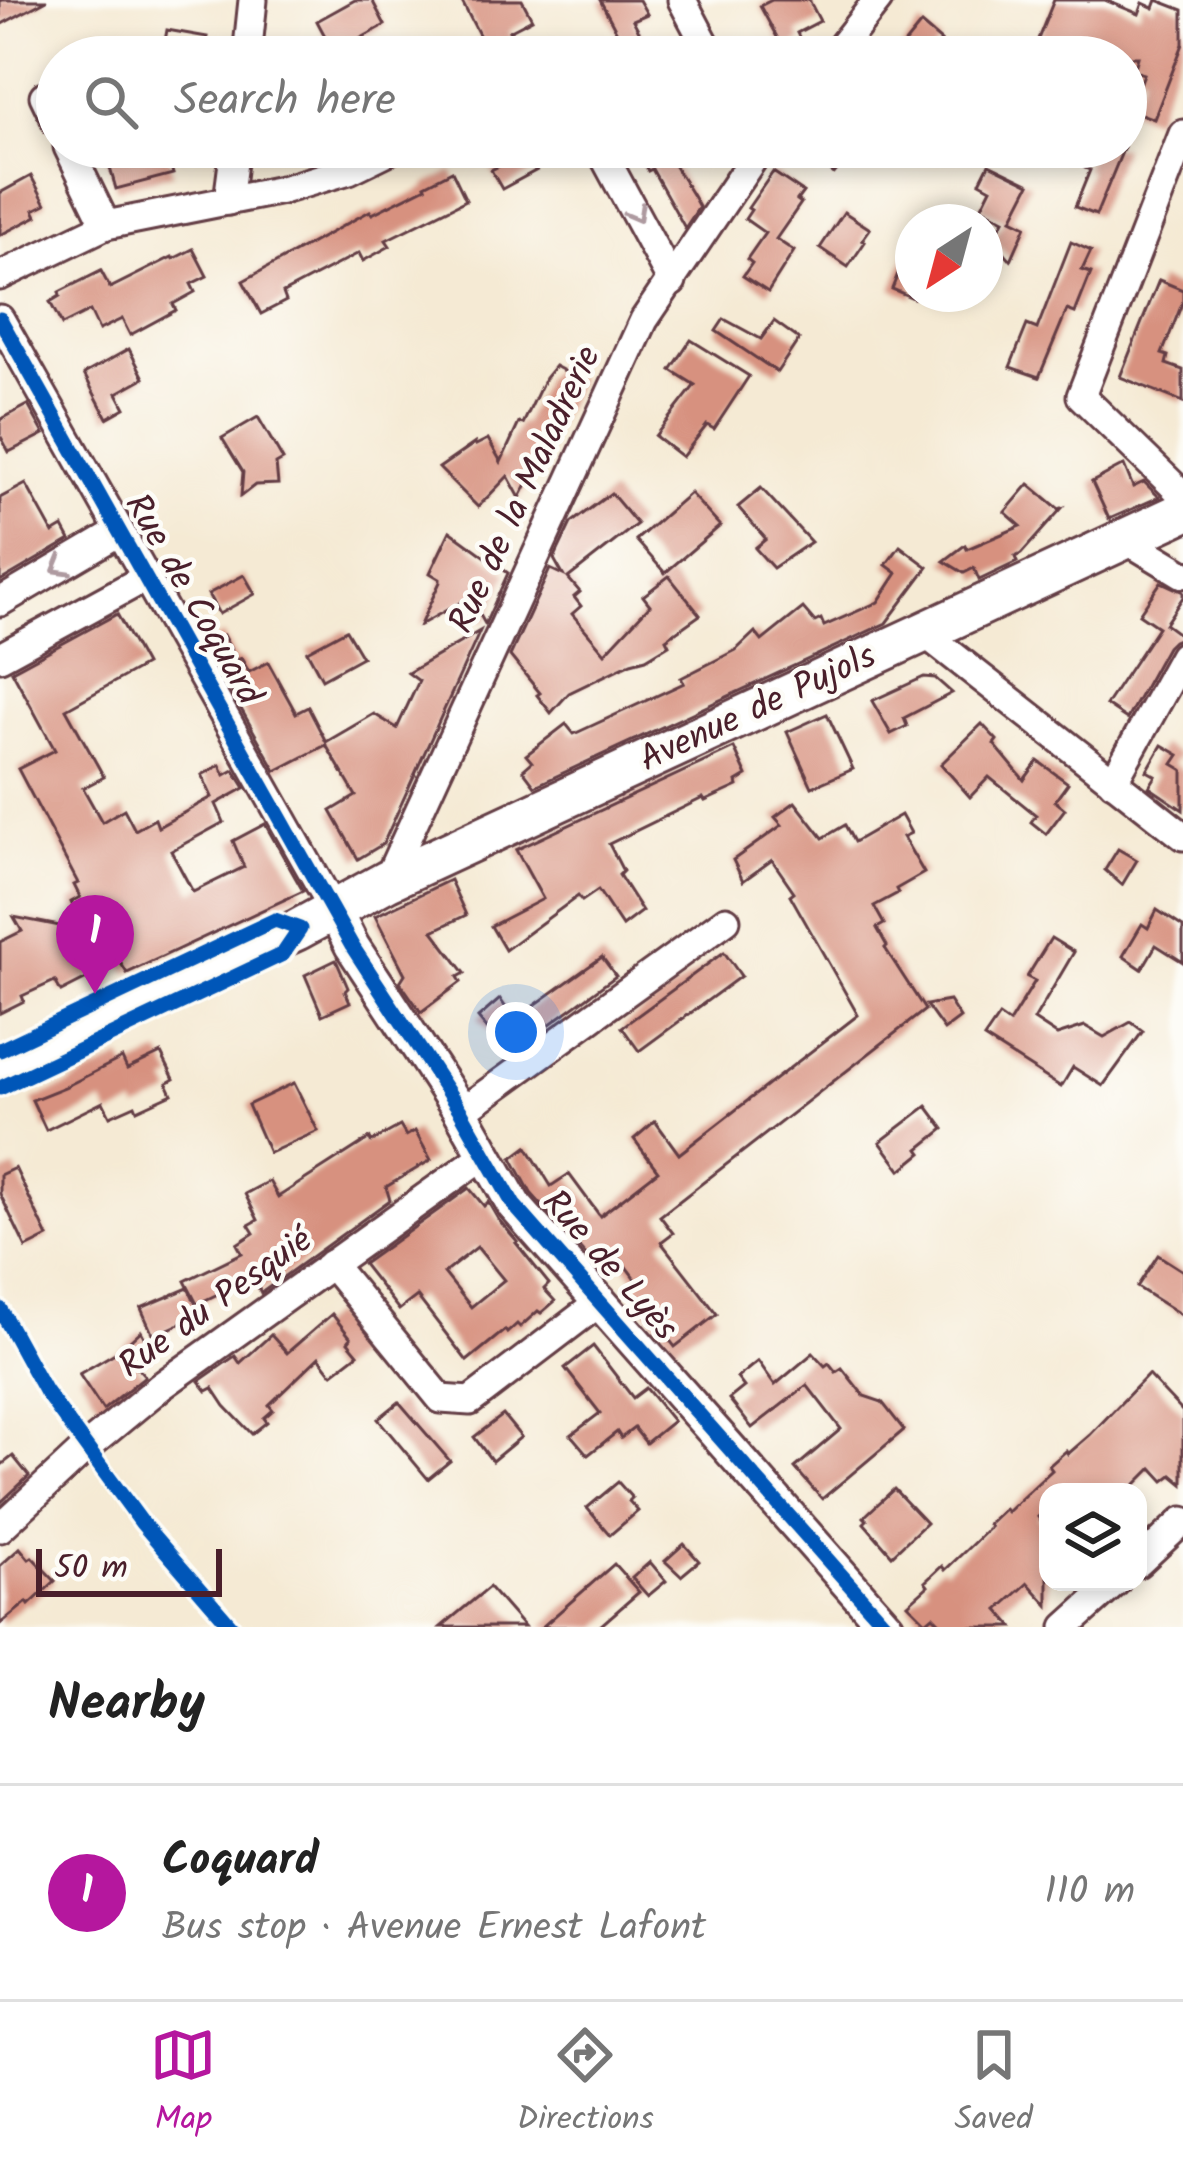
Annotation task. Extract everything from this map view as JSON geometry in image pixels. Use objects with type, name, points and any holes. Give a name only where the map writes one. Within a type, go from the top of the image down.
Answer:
[{"type":"main road","name":"Avenue de Pujols","points":[[0,1066],[1183,512]]},
{"type":"street","points":[[250,36],[254,0]]},
{"type":"street","points":[[682,0],[701,36]]},
{"type":"street","points":[[850,36],[878,0]]},
{"type":"street","points":[[1183,134],[1081,396],[1183,495]]},
{"type":"street","points":[[78,168],[106,225]]},
{"type":"street","points":[[227,201],[232,168]]},
{"type":"street","points":[[0,276],[106,225],[282,190],[353,168]]},
{"type":"street","points":[[610,168],[672,282]]},
{"type":"street","name":"Rue de la Maladrerie","points":[[387,881],[644,320],[747,168]]},
{"type":"street","name":"Rue de Coquard","points":[[0,319],[334,910]]},
{"type":"street","points":[[0,602],[119,532]]},
{"type":"street","points":[[1125,539],[1183,574]]},
{"type":"street","points":[[0,657],[145,578]]},
{"type":"street","points":[[923,632],[1183,836]]},
{"type":"street","points":[[1114,782],[1183,656]]},
{"type":"street","name":"Rue de Lyès","points":[[334,910],[514,1204],[887,1627]]},
{"type":"street","points":[[460,1112],[726,920]]},
{"type":"street","name":"Rue du Pesquié","points":[[0,1528],[160,1387],[486,1154]]},
{"type":"street","points":[[331,1264],[441,1400],[470,1401],[600,1302]]},
{"type":"street","points":[[1147,1555],[1183,1521]]},
{"type":"street","points":[[1066,1627],[1106,1591]]},
{"type":"building","points":[[0,0],[47,0],[0,25]]},
{"type":"building","points":[[355,0],[372,0],[385,25],[365,36],[325,36],[317,21]]},
{"type":"building","points":[[461,0],[522,0],[532,19],[509,31],[512,36],[480,36]]},
{"type":"building","points":[[600,0],[639,0],[647,14],[633,20],[642,36],[619,36]]},
{"type":"building","points":[[772,0],[809,0],[820,21],[798,36],[776,36],[760,6]]},
{"type":"building","points":[[1054,0],[1105,0],[1139,14],[1143,3],[1154,8],[1157,0],[1183,10],[1183,44],[1154,119],[1147,116],[1147,36],[1039,36]]},
{"type":"building","points":[[921,24],[935,36],[911,36]]},
{"type":"building","points":[[167,30],[201,36],[166,36]]},
{"type":"building","points":[[110,168],[171,168],[173,174],[116,189]]},
{"type":"building","points":[[536,168],[537,170],[502,189],[491,170]]},
{"type":"building","points":[[646,168],[676,168],[699,207],[685,228],[652,169]]},
{"type":"building","points":[[987,168],[1030,184],[1012,219],[1026,226],[1011,260],[1003,251],[1003,204],[983,204],[991,188],[980,182]]},
{"type":"building","points":[[1085,168],[1115,168],[1096,215],[1075,207],[1090,170]]},
{"type":"building","points":[[452,171],[466,200],[386,240],[390,246],[363,261],[359,253],[283,293],[286,301],[261,314],[243,281]]},
{"type":"building","points":[[773,172],[803,192],[797,200],[801,203],[776,239],[794,251],[768,292],[743,276],[752,263],[747,259],[765,233],[745,219]]},
{"type":"building","points":[[31,176],[46,204],[34,210],[37,216],[0,235],[0,193]]},
{"type":"building","points":[[844,212],[870,229],[848,267],[820,248]]},
{"type":"building","points":[[1071,242],[1091,251],[1082,270],[1091,273],[1075,313],[1067,310],[1039,377],[1010,367],[1027,325],[1037,329]]},
{"type":"building","points":[[193,249],[207,276],[191,284],[195,292],[173,304],[176,310],[130,335],[122,319],[99,330],[90,311],[62,325],[50,302],[59,292],[101,271],[110,288]]},
{"type":"building","points":[[1159,280],[1183,290],[1162,354],[1168,356],[1166,364],[1183,370],[1183,402],[1120,377]]},
{"type":"building","points":[[724,319],[761,339],[774,321],[799,339],[777,372],[716,331]]},
{"type":"building","points":[[691,340],[749,376],[714,429],[707,425],[682,457],[655,436],[695,385],[671,370]]},
{"type":"building","points":[[129,349],[144,378],[117,393],[125,408],[107,418],[84,374]]},
{"type":"building","points":[[555,366],[579,379],[520,498],[508,476],[478,507],[439,468],[488,439],[501,462]]},
{"type":"building","points":[[28,405],[44,434],[9,452],[0,435],[0,420]]},
{"type":"building","points":[[258,417],[283,460],[276,464],[278,484],[255,485],[241,496],[243,472],[222,438]]},
{"type":"building","points":[[1124,465],[1133,487],[1144,482],[1159,497],[1109,519],[1092,482]]},
{"type":"building","points":[[26,484],[53,533],[63,527],[70,540],[0,581],[0,498]]},
{"type":"building","points":[[1029,484],[1062,508],[1015,557],[1017,562],[979,580],[974,568],[964,573],[944,561],[965,545],[967,549],[1021,526],[1005,512]]},
{"type":"building","points":[[761,488],[811,542],[773,568],[755,548],[766,539],[738,507]]},
{"type":"building","points":[[611,493],[637,524],[568,578],[580,592],[574,597],[581,606],[572,614],[605,653],[650,605],[643,596],[669,576],[700,615],[666,639],[669,645],[569,693],[551,713],[510,656],[550,569],[563,575],[554,559],[571,523]]},
{"type":"building","points":[[690,493],[720,526],[665,573],[636,540]]},
{"type":"building","points":[[450,531],[508,573],[485,624],[470,597],[420,625],[440,582],[430,573]]},
{"type":"building","points":[[900,546],[928,567],[886,623],[535,786],[523,770],[532,762],[526,755],[566,724],[574,734],[684,683],[681,678],[736,650],[755,632],[762,641],[803,608],[824,626],[878,602],[897,573],[886,565]]},
{"type":"building","points":[[244,575],[255,594],[219,614],[208,594]]},
{"type":"building","points":[[1161,582],[1183,592],[1165,624],[1183,637],[1167,647],[1127,719],[1106,705],[1158,627],[1139,614]]},
{"type":"building","points":[[117,614],[145,665],[66,709],[104,777],[83,788],[102,822],[124,809],[135,830],[155,819],[158,827],[212,797],[202,775],[220,765],[225,775],[234,770],[245,788],[216,804],[224,822],[171,851],[193,892],[244,867],[233,841],[265,824],[303,891],[127,973],[120,962],[61,992],[55,981],[22,996],[24,1001],[0,1013],[0,942],[22,931],[14,917],[85,931],[71,902],[80,897],[74,885],[78,883],[18,769],[55,750],[12,671]]},
{"type":"building","points":[[346,630],[362,657],[322,679],[307,651]]},
{"type":"building","points":[[480,631],[383,844],[358,859],[331,811],[356,796],[326,745],[276,771],[205,645],[223,635],[249,672],[268,662],[296,713],[308,707],[326,742],[374,714],[397,728],[419,681],[408,673]]},
{"type":"building","points":[[924,677],[935,678],[952,693],[904,718],[907,726],[891,734],[872,701]]},
{"type":"building","points":[[827,714],[853,769],[812,787],[787,732]]},
{"type":"building","points":[[982,724],[1024,780],[1038,761],[1068,783],[1055,801],[1065,809],[1046,834],[1031,822],[1036,815],[989,777],[970,797],[941,764]]},
{"type":"building","points":[[1162,745],[1179,755],[1173,764],[1183,770],[1183,810],[1149,787],[1156,776],[1147,771]]},
{"type":"building","points":[[734,748],[747,776],[738,786],[609,844],[623,871],[619,875],[642,911],[622,926],[598,890],[582,901],[578,896],[505,950],[491,926],[543,899],[516,850]]},
{"type":"building","points":[[795,802],[823,838],[845,825],[854,842],[901,815],[911,833],[903,837],[924,873],[874,906],[884,924],[877,928],[885,948],[925,1010],[660,1216],[673,1233],[661,1242],[717,1314],[675,1347],[631,1290],[639,1284],[615,1252],[596,1266],[531,1193],[512,1158],[527,1147],[551,1186],[569,1174],[600,1216],[658,1171],[634,1139],[655,1121],[679,1154],[858,1015],[790,895],[794,892],[772,860],[743,881],[733,860],[782,825],[775,817]]},
{"type":"building","points":[[1118,849],[1137,860],[1122,885],[1105,870]]},
{"type":"building","points":[[450,880],[466,915],[433,931],[465,973],[458,977],[461,982],[421,1012],[400,982],[405,974],[375,916]]},
{"type":"building","points":[[1157,910],[1183,927],[1183,962],[1156,945],[1142,969],[1123,956],[1142,924],[1148,928]]},
{"type":"building","points":[[1051,938],[1074,952],[1034,1020],[1057,1035],[1085,1026],[1104,1037],[1131,1022],[1143,1031],[1103,1086],[1073,1067],[1061,1087],[984,1038],[999,1016],[1009,1023],[1035,981],[1027,977]]},
{"type":"building","points":[[724,952],[741,976],[639,1051],[622,1027]]},
{"type":"building","points":[[602,957],[616,976],[520,1046],[506,1027],[493,1036],[478,1018],[500,999],[514,1020]]},
{"type":"building","points":[[336,960],[350,1002],[322,1015],[305,975]]},
{"type":"building","points":[[949,1001],[960,1018],[944,1030],[926,1005]]},
{"type":"building","points":[[161,1053],[174,1079],[167,1083],[172,1094],[110,1116],[103,1102],[46,1130],[32,1100],[122,1058],[127,1069]]},
{"type":"building","points":[[294,1083],[318,1131],[269,1153],[248,1105]]},
{"type":"building","points":[[927,1106],[944,1129],[901,1170],[880,1142]]},
{"type":"building","points":[[400,1126],[406,1136],[415,1131],[431,1160],[386,1187],[390,1200],[261,1293],[253,1277],[197,1304],[185,1281],[242,1253],[237,1244],[254,1233],[249,1225],[258,1220],[245,1194],[269,1181],[278,1197],[370,1138],[371,1142]]},
{"type":"building","points":[[15,1168],[48,1237],[26,1248],[0,1194],[0,1175]]},
{"type":"building","points":[[469,1188],[484,1206],[488,1202],[549,1284],[544,1289],[555,1301],[520,1327],[505,1330],[467,1361],[417,1296],[399,1310],[363,1264]],"holes":[[[477,1247],[504,1280],[471,1307],[444,1273]]]},
{"type":"building","points":[[1158,1255],[1183,1271],[1183,1316],[1137,1287]]},
{"type":"building","points":[[188,1288],[201,1314],[152,1333],[141,1308]]},
{"type":"building","points":[[332,1314],[358,1354],[332,1374],[319,1357],[269,1405],[273,1410],[264,1418],[267,1422],[252,1434],[213,1388],[207,1391],[199,1381],[235,1356],[240,1363],[271,1335],[287,1353]]},
{"type":"building","points":[[141,1331],[152,1352],[136,1366],[145,1376],[103,1410],[79,1374],[120,1350]]},
{"type":"building","points":[[593,1346],[633,1398],[646,1388],[673,1421],[646,1443],[634,1428],[621,1438],[617,1432],[588,1455],[571,1435],[600,1413],[565,1368]]},
{"type":"building","points":[[813,1353],[836,1372],[842,1368],[864,1396],[882,1402],[904,1430],[822,1499],[795,1468],[841,1429],[807,1385],[752,1428],[729,1399],[744,1387],[737,1378],[758,1361],[775,1385]]},
{"type":"building","points":[[1148,1375],[1183,1412],[1183,1484],[1172,1475],[1164,1481],[1152,1468],[1137,1483],[1039,1483],[1039,1591],[1048,1591],[1048,1605],[1028,1583],[998,1610],[1013,1627],[944,1627],[933,1616],[926,1622],[908,1604],[928,1586],[925,1582],[942,1566],[945,1570],[1004,1509],[1007,1512],[1052,1470],[1049,1466],[1090,1435]]},
{"type":"building","points":[[399,1402],[450,1461],[428,1479],[378,1419]]},
{"type":"building","points":[[503,1415],[521,1437],[492,1461],[474,1437]]},
{"type":"building","points":[[13,1456],[29,1476],[0,1503],[0,1466]]},
{"type":"building","points":[[618,1482],[638,1511],[610,1535],[587,1508]]},
{"type":"building","points":[[894,1489],[926,1523],[892,1555],[864,1517]]},
{"type":"building","points":[[684,1544],[699,1561],[681,1576],[665,1561]]},
{"type":"building","points":[[20,1548],[55,1581],[0,1624],[0,1566]]},
{"type":"building","points":[[650,1562],[666,1581],[648,1596],[632,1578]]},
{"type":"building","points":[[614,1564],[639,1592],[599,1627],[542,1627]]},
{"type":"building","points":[[489,1587],[524,1627],[441,1627]]},
{"type":"cycle path","points":[[0,319],[352,946],[461,1112],[514,1205],[887,1627]]},
{"type":"cycle path","points":[[0,1050],[275,920],[300,929],[283,954],[0,1088]]},
{"type":"cycle path","points":[[0,1309],[45,1391],[142,1523],[232,1627]]},
{"type":"place","name":"Coquard","points":[[95,994]]}]
